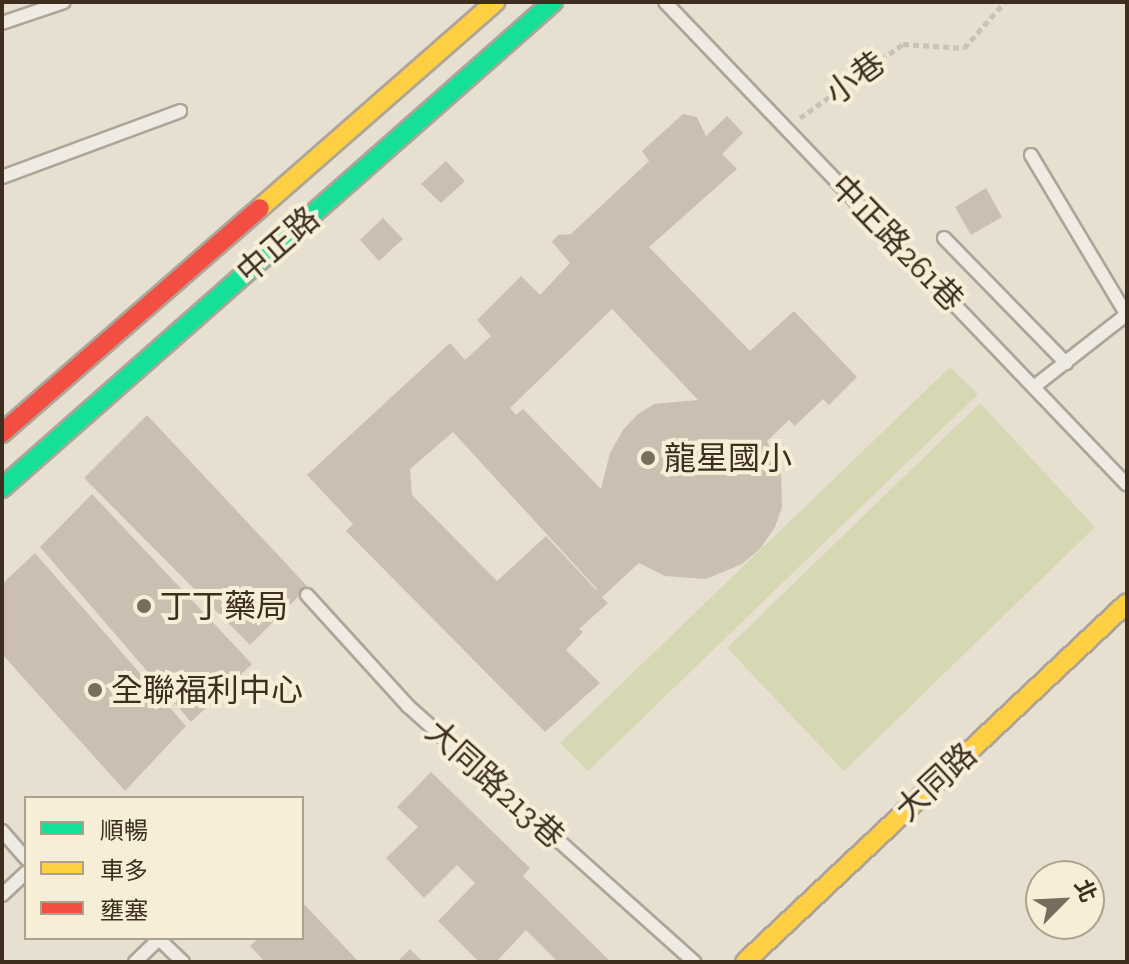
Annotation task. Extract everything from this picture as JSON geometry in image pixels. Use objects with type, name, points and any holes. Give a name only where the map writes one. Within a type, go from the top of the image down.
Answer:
[{"type":"main road","name":"中正路","points":[[2,433],[512,11],[553,2]]},
{"type":"main road","name":"中正路","points":[[2,488],[512,11]]},
{"type":"main road","name":"大同路","points":[[745,962],[1127,603]]},
{"type":"lane","points":[[2,23],[64,2]]},
{"type":"lane","name":"中正路261巷","points":[[665,2],[1127,485]]},
{"type":"lane","points":[[2,177],[180,111]]},
{"type":"lane","points":[[1031,155],[1127,314],[1035,386]]},
{"type":"lane","points":[[944,238],[1066,363]]},
{"type":"lane","name":"大同路213巷","points":[[307,595],[408,706],[694,962]]},
{"type":"lane","points":[[2,831],[24,857]]},
{"type":"lane","points":[[2,895],[24,875]]},
{"type":"lane","points":[[135,962],[156,940]]},
{"type":"lane","points":[[160,940],[183,962]]},
{"type":"path","name":"小巷","points":[[787,128],[903,44],[964,48],[1005,2]]},
{"type":"green space","points":[[950,367],[978,394],[588,771],[560,743]]},
{"type":"green space","points":[[980,403],[1095,527],[844,771],[727,648]]},
{"type":"building","points":[[683,114],[697,117],[706,136],[727,116],[743,133],[722,154],[737,169],[649,247],[750,351],[794,311],[857,377],[829,405],[823,399],[795,426],[789,420],[767,441],[781,473],[782,507],[775,527],[760,549],[742,564],[706,579],[665,576],[639,563],[602,597],[608,603],[579,629],[583,632],[566,650],[600,683],[545,732],[346,531],[353,524],[307,475],[450,343],[465,360],[491,336],[477,320],[521,276],[540,295],[570,263],[552,242],[558,235],[571,234],[649,161],[642,151]],"holes":[[[612,309],[698,400],[654,404],[637,415],[623,430],[610,453],[601,489],[523,409],[516,415],[510,408]],[[453,432],[597,589],[596,590],[546,536],[497,581],[412,495],[410,469]]]},
{"type":"building","points":[[446,161],[465,181],[441,203],[421,184]]},
{"type":"building","points":[[986,188],[1002,217],[971,235],[955,207]]},
{"type":"building","points":[[383,218],[403,239],[379,261],[360,240]]},
{"type":"building","points":[[147,415],[308,587],[250,645],[84,478]]},
{"type":"building","name":"丁丁藥局","points":[[92,494],[252,664],[191,722],[40,547]]},
{"type":"building","name":"全聯福利中心","points":[[35,553],[186,726],[125,791],[2,654],[2,584]]},
{"type":"building","points":[[431,772],[530,868],[523,876],[611,962],[558,962],[526,930],[496,962],[479,962],[438,921],[475,883],[457,865],[424,898],[386,858],[418,827],[397,807]]},
{"type":"building","points":[[304,904],[359,962],[265,962],[250,946],[257,940],[304,940]]},
{"type":"building","points":[[410,949],[423,962],[397,962]]},
{"type":"traffic: fast","points":[[2,488],[553,2]]},
{"type":"traffic: slow","points":[[260,208],[495,2]]},
{"type":"traffic: slow","points":[[745,962],[1127,603]]},
{"type":"traffic: jam","points":[[2,433],[260,208]]},
{"type":"place","name":"龍星國小","points":[[648,458]]},
{"type":"place","name":"丁丁藥局","points":[[144,606]]},
{"type":"place","name":"全聯福利中心","points":[[95,690]]}]
